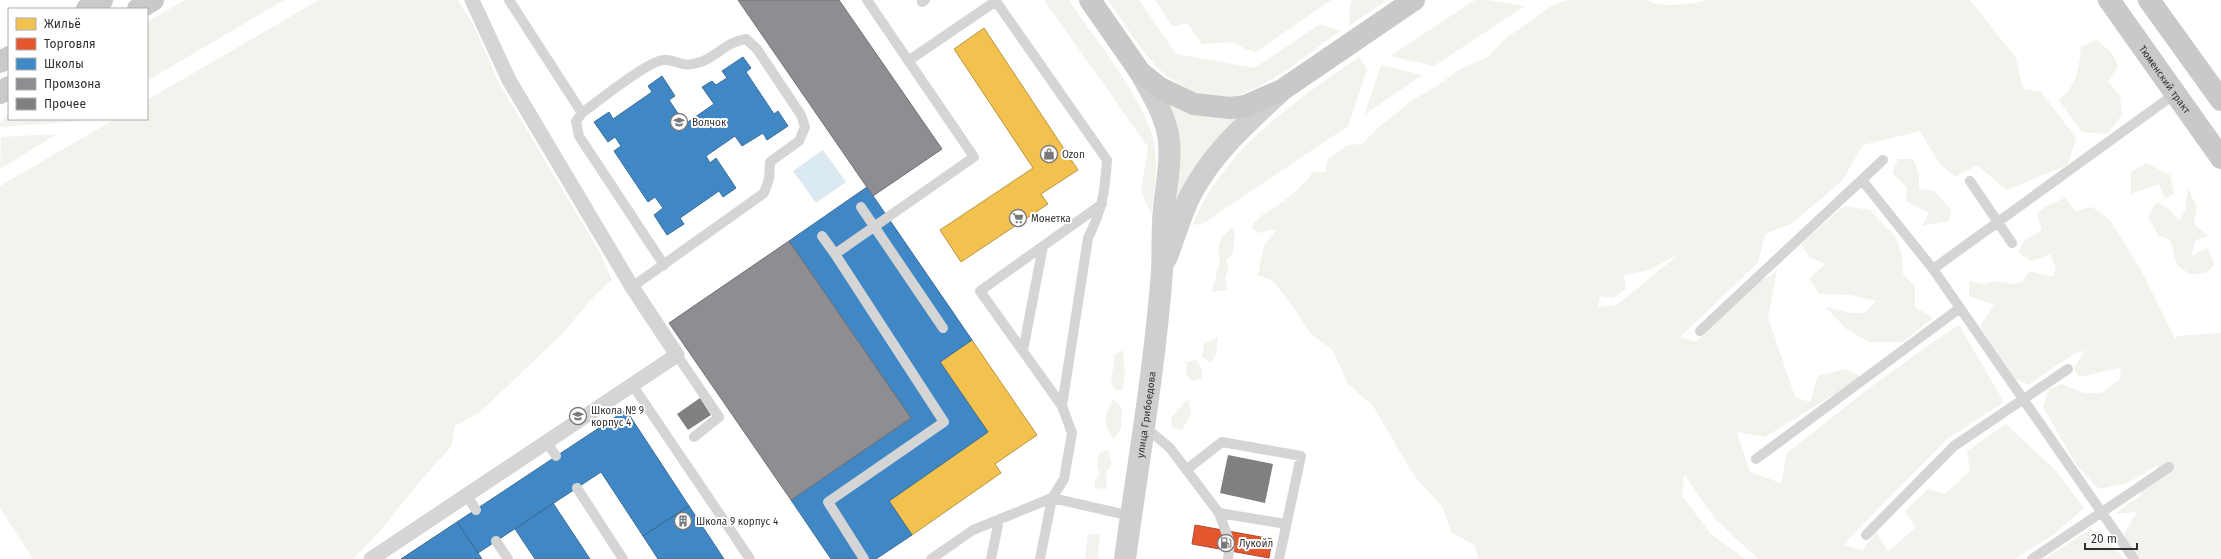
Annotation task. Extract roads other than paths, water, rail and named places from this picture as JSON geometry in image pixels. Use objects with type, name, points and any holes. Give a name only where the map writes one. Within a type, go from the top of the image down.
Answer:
[{"type":"main road","points":[[89,8],[102,0]]},
{"type":"main road","points":[[140,8],[153,0]]},
{"type":"main road","points":[[1090,0],[1140,72],[1158,103],[1165,121],[1169,141],[1169,169],[1162,223],[1162,269]]},
{"type":"main road","points":[[1162,269],[1189,197],[1203,173],[1242,127],[1282,90],[1414,0]]},
{"type":"main road","name":"Тюменский тракт","points":[[2109,0],[2221,158]]},
{"type":"main road","points":[[2149,0],[2221,100]]},
{"type":"main road","points":[[2165,0],[2176,24],[2221,96]]},
{"type":"main road","points":[[1140,72],[1160,88],[1194,104],[1205,106],[1230,108],[1245,106],[1282,90]]},
{"type":"main road","name":"улица Грибоедова","points":[[1125,559],[1144,426],[1162,269]]},
{"type":"street","points":[[371,559],[633,386],[677,355],[632,287],[509,80],[472,0]]},
{"type":"lane","points":[[509,0],[582,113]]},
{"type":"lane","points":[[835,254],[974,157],[867,0]]},
{"type":"lane","points":[[908,61],[996,1],[1107,160],[1105,192],[1098,219],[1088,238],[1062,406]]},
{"type":"lane","points":[[632,287],[664,265],[764,193],[769,179],[770,162],[800,141],[805,127],[801,115],[757,49],[746,39],[734,40],[699,63],[682,66],[664,60],[649,65],[582,113],[576,122],[579,136],[664,265]]},
{"type":"lane","points":[[1933,269],[2176,93]]},
{"type":"lane","points":[[1700,331],[1883,160]]},
{"type":"lane","points":[[1862,180],[1933,269],[2134,559]]},
{"type":"lane","points":[[1970,180],[2012,243]]},
{"type":"lane","points":[[1040,559],[1052,498],[1064,479],[1072,433],[1062,406],[980,291],[1102,204]]},
{"type":"lane","points":[[861,207],[943,328]]},
{"type":"lane","points":[[822,236],[944,422],[828,502],[864,559]]},
{"type":"lane","points":[[1023,350],[1043,246]]},
{"type":"lane","points":[[1756,458],[1960,308]]},
{"type":"lane","points":[[677,355],[719,417],[694,437]]},
{"type":"lane","points":[[1866,535],[1954,446],[2068,369]]},
{"type":"lane","points":[[633,386],[750,559]]},
{"type":"lane","points":[[1144,426],[1170,448],[1218,513],[1230,543],[1228,559]]},
{"type":"lane","points":[[1186,470],[1222,442],[1301,456],[1279,559]]},
{"type":"lane","points":[[547,443],[556,456]]},
{"type":"lane","points":[[2032,559],[2169,467]]},
{"type":"lane","points":[[577,488],[623,559]]},
{"type":"lane","points":[[466,496],[476,510]]},
{"type":"lane","points":[[930,559],[973,530],[1052,498],[1131,516]]},
{"type":"lane","points":[[1218,513],[1286,524]]},
{"type":"lane","points":[[991,559],[999,520]]},
{"type":"lane","points":[[496,541],[508,559]]},
{"type":"place","name":"Волчок","points":[[679,122]]},
{"type":"place","name":"Ozon","points":[[1049,154]]},
{"type":"place","name":"Монетка","points":[[1018,218]]},
{"type":"place","name":"Школа № 9 корпус 4","points":[[578,416]]},
{"type":"place","name":"Школа 9 корпус 4","points":[[683,521]]},
{"type":"place","name":"Лукойл","points":[[1226,543]]}]
